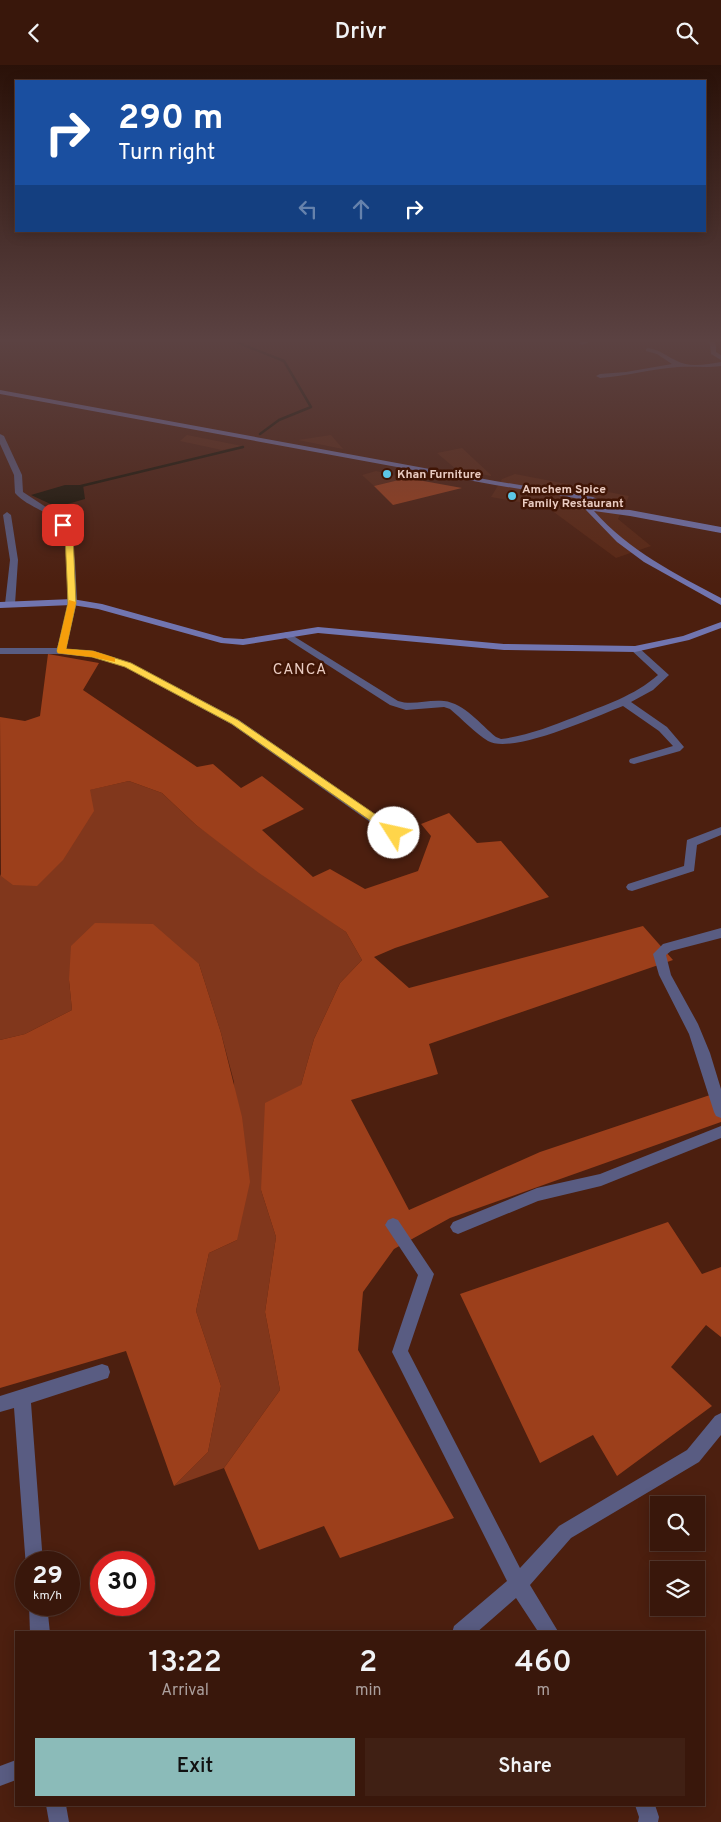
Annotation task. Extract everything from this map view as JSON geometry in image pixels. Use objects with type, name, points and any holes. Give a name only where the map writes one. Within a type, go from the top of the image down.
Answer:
[{"type":"main road","points":[[136,421],[595,505],[721,526]]},
{"type":"main road","points":[[157,421],[486,482],[630,513],[721,530]]},
{"type":"main road","points":[[595,505],[598,521],[605,525],[640,557],[662,571],[721,602]]},
{"type":"main road","points":[[595,505],[605,525]]},
{"type":"main road","points":[[0,605],[72,603],[99,606],[224,641],[243,642],[318,630],[504,647],[634,649],[686,638],[721,625]]},
{"type":"street","points":[[0,436],[18,475],[20,493],[34,506],[54,516],[69,535],[72,603],[61,651]]},
{"type":"street","points":[[7,515],[14,559],[10,604]]},
{"type":"street","points":[[287,635],[394,703],[406,707],[444,704],[454,707],[492,739],[500,742],[540,734],[624,702],[649,688],[664,675],[634,649]]},
{"type":"street","points":[[0,651],[61,651],[93,654],[128,665],[235,722],[394,833]]},
{"type":"street","points":[[624,702],[663,729],[679,747],[634,761]]},
{"type":"street","points":[[632,887],[690,868],[691,843],[721,831]]},
{"type":"street","points":[[721,933],[667,947],[659,953],[660,963],[696,1033],[721,1112]]},
{"type":"street","points":[[458,1227],[537,1195],[601,1179],[721,1132]]},
{"type":"street","points":[[393,1225],[426,1274],[400,1352],[518,1585],[549,1631]]},
{"type":"street","points":[[0,1404],[102,1372]]},
{"type":"street","points":[[22,1397],[33,1551]]},
{"type":"street","points":[[463,1631],[518,1585],[565,1532],[693,1456],[721,1422]]},
{"type":"street","points":[[39,1616],[40,1631]]},
{"type":"street","points":[[0,1776],[15,1770]]},
{"type":"street","points":[[56,1806],[58,1822]]},
{"type":"street","points":[[645,1806],[649,1817],[648,1822]]},
{"type":"shaded area","points":[[187,435],[242,446],[222,450],[180,441]]},
{"type":"shaded area","points":[[331,435],[343,449],[298,440]]},
{"type":"shaded area","points":[[462,448],[491,476],[456,469],[437,453]]},
{"type":"shaded area","points":[[376,471],[407,478],[374,486],[362,475]]},
{"type":"shaded area","points":[[515,474],[629,496],[618,519],[651,546],[616,558],[547,507],[491,497],[502,479]]},
{"type":"shaded area","points":[[407,478],[462,488],[393,505],[374,486]]},
{"type":"shaded area","points":[[65,485],[83,485],[85,499],[57,507],[31,495]]},
{"type":"shaded area","points":[[48,654],[99,663],[83,690],[197,767],[213,764],[241,788],[262,776],[304,809],[262,830],[313,877],[330,869],[365,889],[418,871],[431,836],[421,824],[449,813],[477,843],[501,841],[549,897],[395,948],[374,957],[409,988],[643,926],[673,960],[429,1044],[438,1074],[351,1100],[409,1210],[540,1152],[713,1094],[721,1104],[721,1122],[450,1218],[394,1249],[363,1292],[358,1350],[454,1518],[340,1558],[324,1526],[259,1550],[224,1468],[280,1390],[265,1312],[276,1237],[261,1190],[265,1103],[301,1085],[314,1039],[340,983],[362,960],[346,932],[259,873],[196,825],[162,793],[129,781],[90,790],[94,811],[63,860],[37,886],[13,885],[1,876],[0,717],[25,721],[40,716]]},
{"type":"shaded area","points":[[129,781],[162,793],[196,825],[346,932],[362,960],[340,983],[314,1039],[301,1085],[261,1190],[276,1237],[265,1312],[280,1390],[224,1468],[174,1486],[208,1452],[221,1386],[196,1311],[209,1253],[237,1240],[234,1082],[199,964],[69,980],[72,1010],[25,1034],[0,1040],[0,874],[1,876],[89,790]]},
{"type":"shaded area","points":[[95,923],[153,924],[199,964],[221,1033],[242,1117],[250,1182],[237,1240],[209,1253],[196,1311],[221,1386],[208,1452],[174,1486],[126,1351],[0,1388],[0,1040],[25,1034],[72,1010],[69,980],[71,946]]},
{"type":"shaded area","points":[[668,1222],[702,1274],[721,1267],[721,1337],[706,1325],[671,1367],[712,1406],[617,1476],[593,1435],[540,1463],[460,1294]]},
{"type":"waterway","points":[[260,434],[278,421]]},
{"type":"waterway","points":[[81,486],[243,447]]},
{"type":"slow traffic","points":[[72,602],[61,651],[93,654],[112,660]]},
{"type":"place","name":"Khan Furniture","points":[[387,474]]},
{"type":"place","name":"Amchem Spice Family Restaurant","points":[[512,496]]},
{"type":"district","name":"CANCA","points":[[300,669]]},
{"type":"route","points":[[63,525],[69,535],[72,603],[61,651],[93,654],[128,665],[235,722],[394,833]]}]
